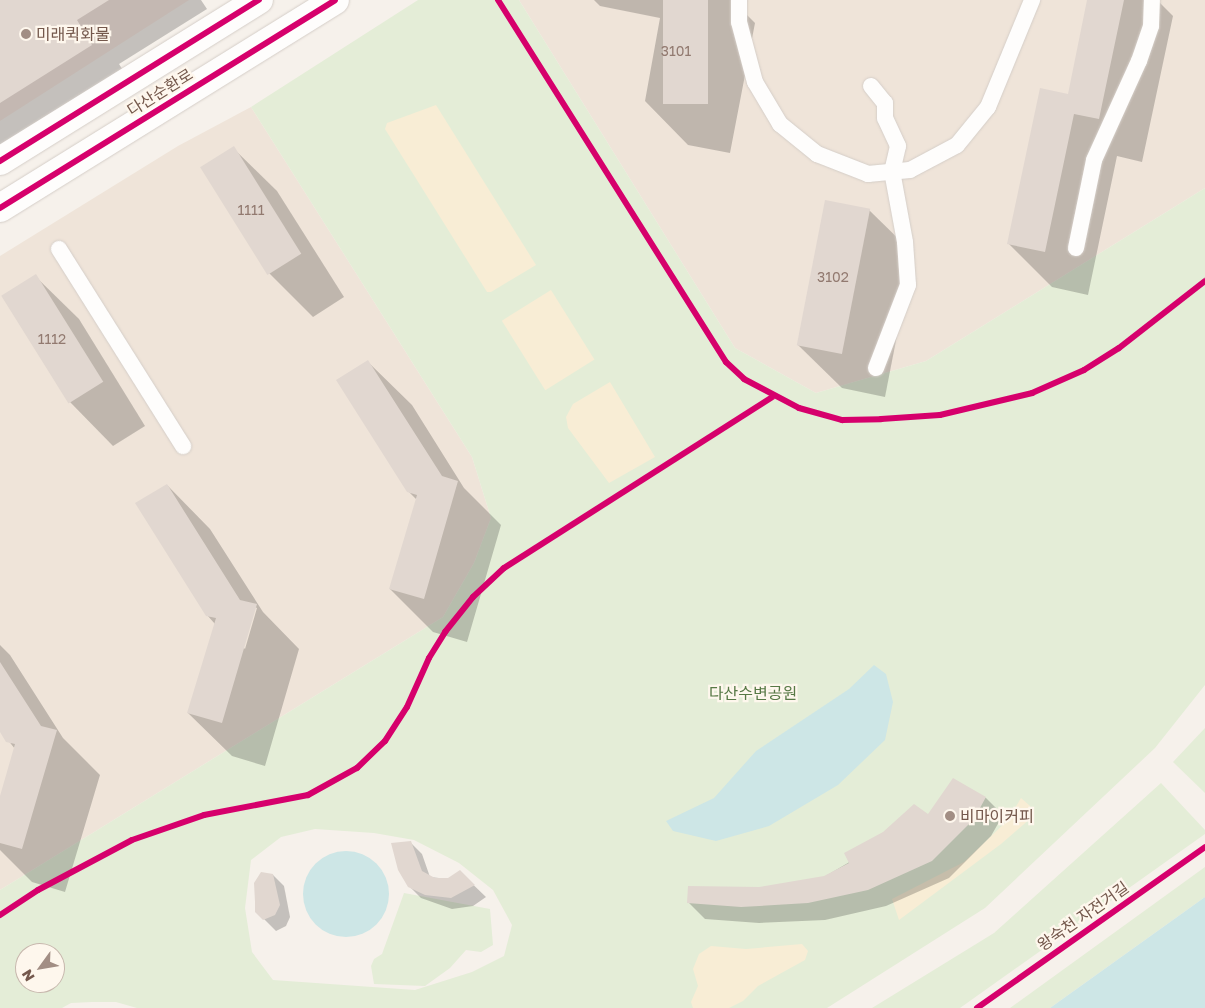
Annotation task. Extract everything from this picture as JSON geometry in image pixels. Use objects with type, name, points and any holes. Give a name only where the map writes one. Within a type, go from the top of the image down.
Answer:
[{"type":"street","name":"다산순환로","points":[[0,161],[259,0]]},
{"type":"street","name":"다산순환로","points":[[0,208],[335,0]]},
{"type":"lane","points":[[739,0],[739,22],[755,82],[780,124],[817,154],[868,174],[910,170],[957,145],[988,107],[1032,0]]},
{"type":"lane","points":[[1076,248],[1094,160],[1138,61],[1151,26],[1152,0]]},
{"type":"lane","points":[[871,86],[885,103],[885,118],[898,146],[892,171],[905,242],[908,285],[876,368]]},
{"type":"lane","points":[[59,249],[183,446]]},
{"type":"shaded area","points":[[0,0],[189,0],[0,121]]},
{"type":"shaded area","points":[[519,0],[1205,0],[1205,188],[926,361],[816,393],[735,348]]},
{"type":"shaded area","points":[[251,107],[472,457],[491,518],[474,563],[443,617],[0,890],[0,256],[178,146]]},
{"type":"green space","name":"다산수변공원","points":[[418,0],[519,0],[735,348],[816,393],[926,361],[1205,188],[1205,685],[1155,748],[985,908],[827,1008],[137,1008],[116,1002],[92,1002],[71,1003],[62,1008],[0,1008],[0,890],[443,617],[474,563],[491,518],[472,457],[251,107]],"holes":[[[315,829],[374,833],[414,840],[459,863],[493,890],[512,925],[504,956],[472,972],[415,990],[273,980],[252,952],[245,908],[251,860],[281,837]]]},
{"type":"green space","points":[[1205,728],[1205,793],[1173,762]]},
{"type":"green space","points":[[1161,783],[1205,830],[1205,834],[960,1008],[872,1008],[994,933]]},
{"type":"green space","points":[[1205,867],[1205,897],[1050,1008],[1010,1008]]},
{"type":"green space","points":[[404,893],[490,909],[493,945],[481,952],[466,950],[450,968],[425,986],[374,984],[371,966],[374,959],[382,954]]},
{"type":"sand","points":[[436,105],[536,265],[491,292],[487,292],[385,129],[387,123]]},
{"type":"sand","points":[[551,290],[594,360],[545,390],[502,321]]},
{"type":"sand","points":[[610,382],[655,457],[609,483],[568,428],[566,417],[573,404]]},
{"type":"sand","points":[[1021,798],[1030,806],[1031,818],[1001,844],[899,920],[892,899],[964,862],[1008,820]]},
{"type":"sand","points":[[802,944],[808,951],[805,960],[758,986],[743,1001],[729,1008],[693,1008],[691,1002],[698,986],[693,969],[699,954],[711,946],[746,949]]},
{"type":"water","points":[[874,665],[886,674],[893,702],[885,740],[838,785],[769,826],[716,841],[673,831],[666,821],[714,798],[756,751],[849,689]]},
{"type":"water","points":[[346,851],[362,855],[376,864],[385,878],[389,894],[385,910],[376,924],[362,933],[346,937],[330,933],[316,924],[307,910],[303,894],[307,878],[316,864],[330,855]]},
{"type":"water","points":[[1205,897],[1205,1008],[1050,1008]]},
{"type":"building","points":[[0,0],[109,0],[77,20],[92,45],[0,103]]},
{"type":"building","points":[[663,0],[708,0],[708,104],[663,104]]},
{"type":"building","points":[[1087,0],[1124,0],[1099,119],[1074,114],[1045,252],[1007,244],[1040,88],[1068,94]]},
{"type":"building","points":[[234,146],[301,254],[267,275],[200,167]]},
{"type":"building","points":[[825,200],[870,209],[842,354],[797,345]]},
{"type":"building","points":[[36,274],[103,382],[69,403],[1,296]]},
{"type":"building","points":[[368,360],[442,476],[458,481],[424,599],[389,589],[417,495],[407,492],[336,380]]},
{"type":"building","points":[[167,484],[240,600],[257,604],[222,723],[187,713],[216,618],[206,616],[135,503]]},
{"type":"building","points":[[0,662],[41,726],[57,730],[22,849],[0,843],[0,796],[15,744],[6,742],[0,732]]},
{"type":"building","points":[[953,778],[986,797],[974,819],[932,861],[868,890],[808,903],[741,907],[687,903],[688,886],[759,887],[824,876],[849,863],[844,853],[883,832],[914,804],[928,814]]},
{"type":"building","points":[[411,841],[422,871],[435,878],[448,878],[460,870],[475,885],[451,898],[425,895],[408,887],[398,870],[391,843]]},
{"type":"building","points":[[261,872],[273,874],[280,905],[275,915],[263,920],[255,912],[254,883]]},
{"type":"cycle path","points":[[0,161],[259,0]]},
{"type":"cycle path","points":[[0,208],[335,0]]},
{"type":"cycle path","points":[[498,0],[726,362],[744,379],[799,408],[842,420],[881,419],[940,415],[1032,393],[1084,370],[1119,348],[1205,281]]},
{"type":"cycle path","points":[[0,915],[38,890],[132,840],[204,815],[308,795],[357,768],[385,741],[407,707],[429,658],[445,632],[473,597],[504,568],[772,397]]},
{"type":"cycle path","name":"왕숙천 자전거길","points":[[977,1008],[1205,847]]},
{"type":"place","name":"미래퀵화물","points":[[26,34]]},
{"type":"place","name":"비마이커피","points":[[950,816]]}]
